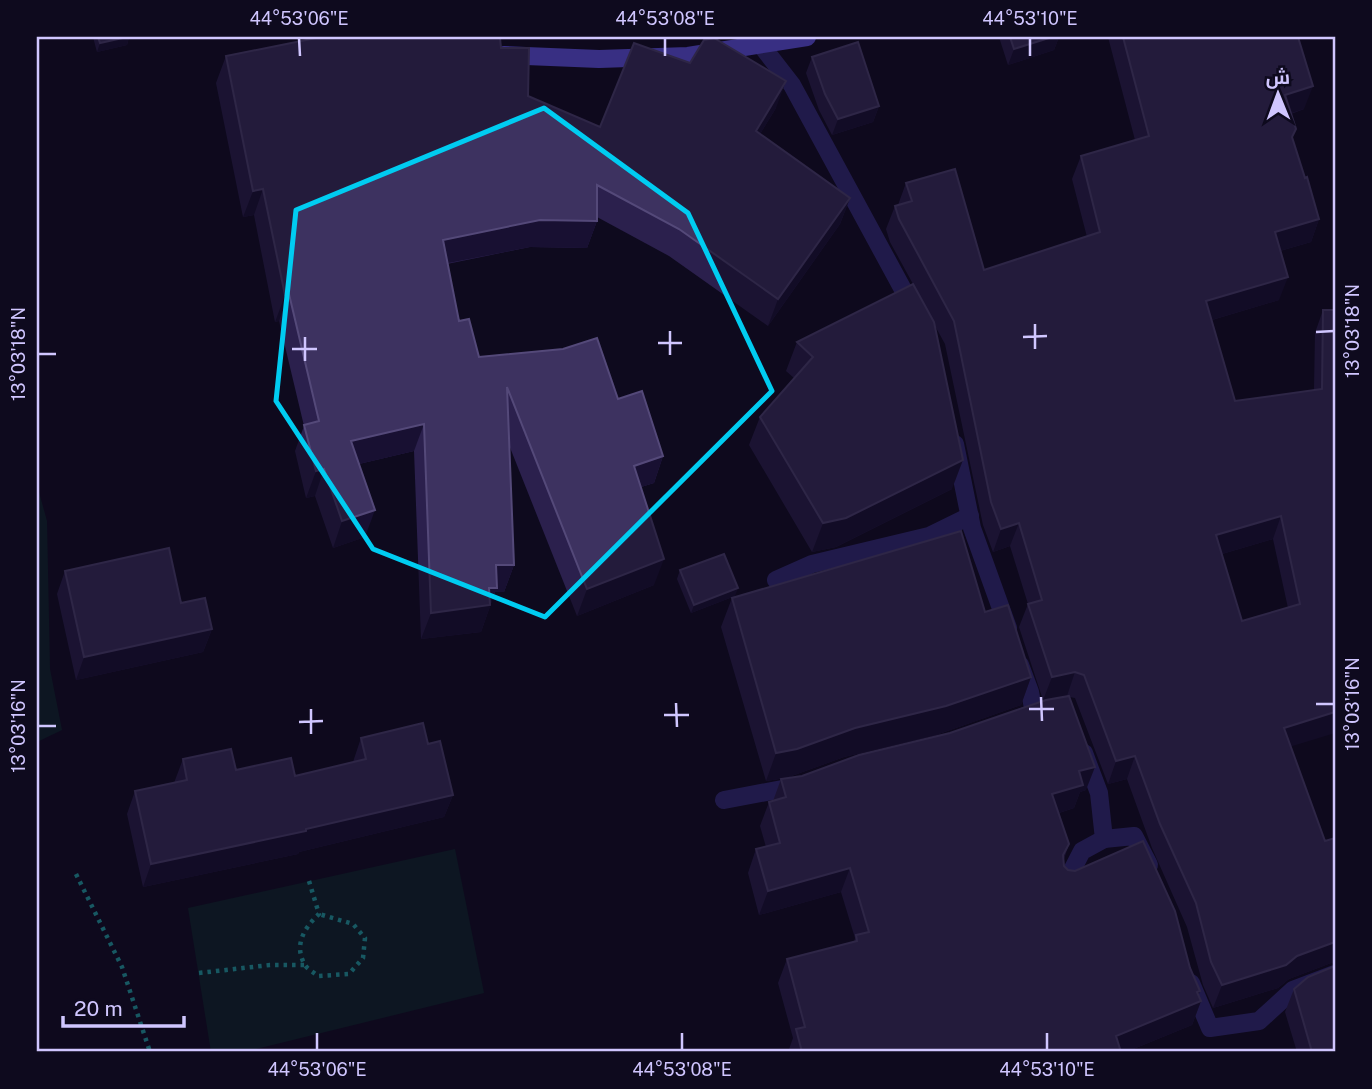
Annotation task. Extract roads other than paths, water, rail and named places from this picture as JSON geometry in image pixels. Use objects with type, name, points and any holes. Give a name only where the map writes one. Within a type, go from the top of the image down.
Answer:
[{"type":"street","points":[[485,52],[509,56],[688,56],[807,37]]},
{"type":"street","points":[[761,45],[792,85],[922,323]]},
{"type":"street","points":[[951,425],[972,528],[1030,692],[1034,713]]},
{"type":"street","points":[[776,580],[812,564],[929,536],[970,516]]},
{"type":"street","points":[[1000,724],[1056,709]]},
{"type":"street","points":[[1076,731],[1099,793],[1104,839]]},
{"type":"street","points":[[724,800],[789,789],[812,780]]},
{"type":"street","points":[[1065,884],[1082,851],[1104,839],[1134,836],[1155,878]]},
{"type":"street","points":[[1186,966],[1192,989],[1210,1028],[1258,1021],[1293,990],[1335,974]]}]
